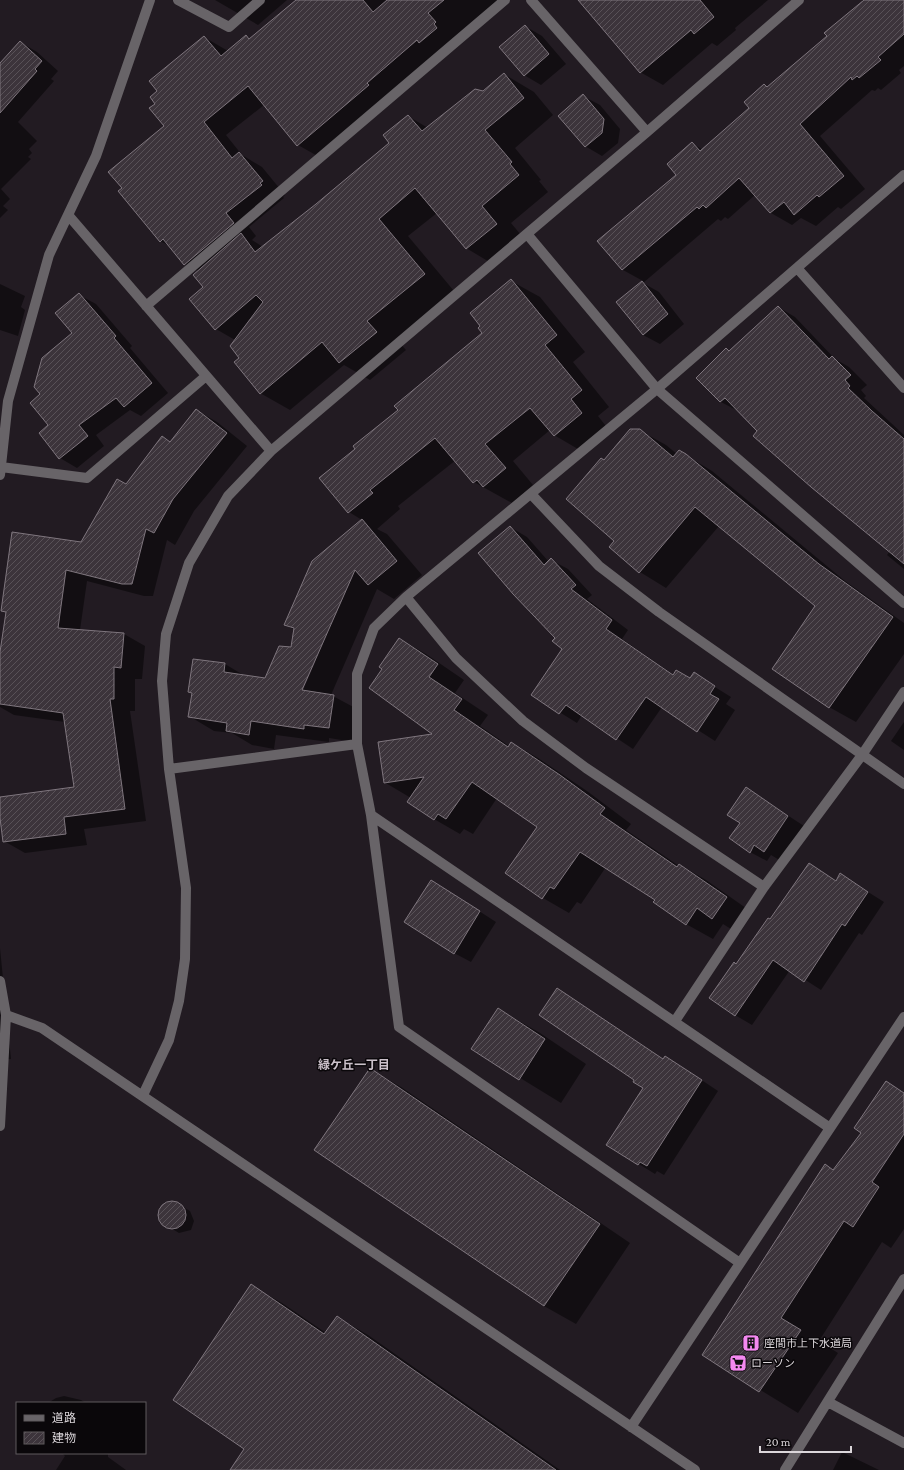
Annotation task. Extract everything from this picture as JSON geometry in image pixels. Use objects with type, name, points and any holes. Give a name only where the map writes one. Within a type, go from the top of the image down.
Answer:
[{"type":"street","points":[[150,0],[96,156],[69,216],[49,255],[8,401],[1,471],[87,478],[206,376]]},
{"type":"street","points":[[178,0],[229,27],[260,0]]},
{"type":"street","points":[[146,306],[505,0]]},
{"type":"street","points":[[531,0],[647,132]]},
{"type":"street","points":[[143,1095],[169,1040],[179,1001],[185,958],[186,888],[169,769],[163,673],[166,634],[189,562],[228,496],[271,451],[647,132],[799,0]]},
{"type":"street","points":[[740,1263],[399,1027],[371,815],[357,744],[357,674],[374,628],[406,597],[657,389],[904,175]]},
{"type":"street","points":[[69,216],[271,451]]},
{"type":"street","points":[[527,234],[657,389],[904,603]]},
{"type":"street","points":[[797,268],[904,388]]},
{"type":"street","points":[[531,494],[605,571],[659,612],[904,784]]},
{"type":"street","points":[[406,597],[456,658],[523,720],[586,768],[764,887]]},
{"type":"street","points":[[675,1021],[764,887],[862,755],[904,692]]},
{"type":"street","points":[[169,769],[357,744]]},
{"type":"street","points":[[371,815],[830,1128]]},
{"type":"street","points":[[0,981],[6,1015],[0,1126]]},
{"type":"street","points":[[6,1015],[42,1028],[695,1470]]},
{"type":"street","points":[[631,1427],[904,1017]]},
{"type":"street","points":[[785,1470],[903,1283]]},
{"type":"street","points":[[828,1402],[904,1443]]},
{"type":"building","points":[[296,0],[363,0],[373,12],[387,0],[444,0],[428,13],[436,22],[434,24],[437,28],[419,43],[417,40],[367,83],[369,85],[297,146],[248,86],[204,122],[232,158],[239,152],[263,181],[260,183],[262,185],[226,213],[234,223],[184,265],[163,239],[160,242],[118,191],[122,188],[108,172],[164,126],[149,108],[155,104],[150,97],[157,91],[149,81],[204,36],[221,56],[246,35],[249,39]]},
{"type":"building","points":[[578,0],[700,0],[714,17],[694,34],[691,30],[640,73]]},
{"type":"building","points":[[864,0],[904,0],[904,34],[878,57],[881,60],[859,78],[857,76],[852,80],[851,77],[800,124],[844,176],[819,197],[817,195],[794,215],[784,202],[770,213],[739,178],[706,208],[703,205],[699,209],[697,207],[622,270],[597,241],[676,175],[667,164],[692,142],[700,151],[749,108],[744,102],[764,84],[767,87],[827,36],[824,33]]},
{"type":"building","points":[[525,25],[549,54],[524,76],[499,47]]},
{"type":"building","points":[[20,41],[42,61],[35,69],[37,71],[0,113],[0,63]]},
{"type":"building","points":[[504,73],[524,98],[485,130],[512,162],[510,164],[519,175],[482,206],[497,224],[466,249],[415,188],[379,219],[425,274],[367,321],[377,332],[339,363],[322,342],[260,394],[234,362],[239,358],[230,346],[263,302],[256,295],[215,330],[189,299],[203,287],[193,275],[241,233],[255,252],[316,204],[389,143],[383,135],[408,115],[422,131],[475,89],[483,91]]},
{"type":"building","points":[[583,94],[604,119],[602,133],[585,147],[558,116]]},
{"type":"building","points":[[511,279],[557,335],[545,345],[582,390],[571,399],[582,413],[554,436],[530,408],[485,444],[506,468],[483,487],[477,480],[473,483],[435,438],[370,490],[373,493],[348,513],[319,478],[355,449],[353,446],[398,410],[394,406],[482,333],[478,328],[480,326],[470,313]]},
{"type":"building","points":[[642,281],[668,314],[643,335],[616,302]]},
{"type":"building","points":[[79,293],[116,336],[114,338],[152,383],[124,407],[116,398],[79,425],[88,436],[59,459],[39,433],[48,425],[30,403],[40,394],[34,387],[42,358],[72,333],[55,313]]},
{"type":"building","points":[[778,306],[829,359],[832,356],[851,375],[845,380],[850,386],[848,388],[904,439],[904,564],[811,487],[753,436],[757,431],[725,398],[720,402],[696,378],[726,348],[729,351]]},
{"type":"building","points":[[196,409],[227,433],[173,499],[154,533],[146,529],[132,584],[122,584],[66,570],[58,628],[124,633],[121,668],[114,667],[114,699],[110,699],[125,809],[64,817],[66,834],[3,842],[0,818],[0,797],[74,787],[63,713],[0,704],[0,652],[6,612],[1,611],[12,532],[81,542],[117,479],[126,484],[162,436],[170,442]]},
{"type":"building","points":[[630,429],[640,429],[673,457],[679,450],[686,454],[819,564],[893,617],[829,708],[772,669],[815,606],[695,507],[639,573],[609,547],[614,541],[566,499],[601,458],[604,460]]},
{"type":"building","points":[[362,519],[397,561],[368,585],[355,570],[302,690],[334,695],[329,728],[304,725],[304,729],[251,721],[249,735],[226,731],[227,723],[188,717],[192,693],[188,692],[193,659],[225,663],[224,672],[265,678],[279,646],[291,647],[294,628],[284,625],[312,561]]},
{"type":"building","points":[[510,526],[544,565],[551,558],[576,585],[571,589],[612,620],[606,629],[673,675],[676,670],[690,678],[694,672],[715,686],[710,694],[719,699],[697,732],[646,697],[616,740],[566,705],[559,714],[531,695],[562,649],[552,641],[555,638],[513,594],[478,553]]},
{"type":"building","points":[[399,638],[438,664],[429,677],[462,699],[454,710],[508,747],[511,742],[560,775],[605,808],[600,814],[677,867],[679,864],[727,897],[712,919],[697,908],[686,925],[653,902],[655,900],[580,852],[554,889],[550,887],[542,899],[505,873],[537,827],[472,782],[446,819],[438,814],[434,820],[407,802],[424,777],[384,783],[378,742],[432,734],[369,688],[382,669],[379,667]]},
{"type":"building","points":[[746,787],[788,816],[764,852],[754,845],[750,853],[729,838],[740,823],[727,815]]},
{"type":"building","points":[[809,863],[836,881],[840,873],[868,892],[845,926],[842,924],[804,982],[773,960],[735,1016],[709,998],[734,962],[736,964],[768,918],[770,919]]},
{"type":"building","points":[[431,880],[480,911],[454,954],[404,922]]},
{"type":"building","points":[[557,988],[663,1059],[665,1056],[702,1080],[647,1166],[640,1162],[638,1165],[606,1145],[643,1088],[633,1082],[634,1080],[539,1015]]},
{"type":"building","points":[[498,1008],[545,1039],[519,1080],[471,1049]]},
{"type":"building","points":[[370,1068],[600,1224],[544,1306],[314,1150]]},
{"type":"building","points":[[886,1081],[904,1093],[904,1134],[872,1182],[879,1187],[853,1227],[844,1221],[781,1318],[801,1330],[759,1392],[702,1355],[825,1164],[833,1170],[861,1133],[854,1128]]},
{"type":"building","points":[[172,1201],[182,1205],[186,1215],[182,1225],[172,1229],[162,1225],[158,1215],[162,1205]]},
{"type":"building","points":[[251,1284],[324,1334],[337,1316],[556,1470],[230,1470],[244,1449],[173,1400]]},
{"type":"place","name":"座間市上下水道局","points":[[751,1343]]},
{"type":"place","name":"ローソン","points":[[738,1363]]},
{"type":"district","name":"緑ケ丘一丁目","points":[[354,1065]]}]
